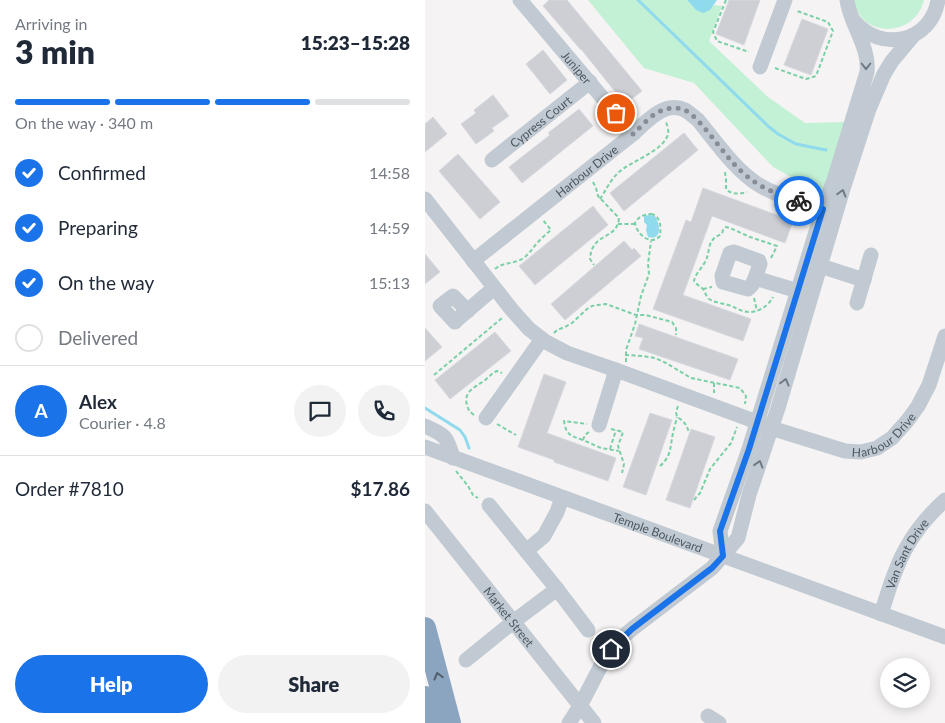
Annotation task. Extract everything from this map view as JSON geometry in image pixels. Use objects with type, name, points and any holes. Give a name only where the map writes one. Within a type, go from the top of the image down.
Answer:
[{"type":"highway","points":[[425,628],[450,723]]},
{"type":"highway","points":[[425,697],[433,723]]},
{"type":"street","name":"Juniper","points":[[520,0],[633,134]]},
{"type":"street","points":[[760,67],[785,0]]},
{"type":"street","points":[[569,723],[580,706],[598,668],[617,642],[712,568],[723,556],[720,531],[742,493],[830,211],[843,189],[864,106],[868,68],[866,56],[847,0]]},
{"type":"street","points":[[864,106],[892,61],[913,36],[928,23],[939,6]]},
{"type":"street","points":[[853,19],[860,28],[885,40],[903,39],[913,36]]},
{"type":"street","name":"Cypress Court","points":[[492,160],[590,82]]},
{"type":"street","points":[[664,110],[678,108],[698,120],[743,172],[757,184],[781,195],[830,211]]},
{"type":"street","name":"Harbour Drive","points":[[473,261],[633,134],[651,117],[664,110]]},
{"type":"street","name":"Harbour Drive","points":[[425,200],[512,310],[529,329],[544,341],[567,353],[764,425],[853,452],[869,451],[877,448],[892,438],[908,420],[929,385],[945,336]]},
{"type":"street","points":[[857,303],[871,255]]},
{"type":"street","points":[[814,264],[864,280]]},
{"type":"street","points":[[755,278],[805,293]]},
{"type":"street","points":[[468,311],[490,282]]},
{"type":"street","points":[[486,418],[544,341]]},
{"type":"street","points":[[599,425],[616,370]]},
{"type":"street","points":[[425,426],[443,435],[449,444],[452,462]]},
{"type":"street","name":"Temple Boulevard","points":[[425,447],[452,462],[562,498],[945,638]]},
{"type":"street","points":[[526,552],[544,536],[562,498]]},
{"type":"street","name":"Van Sant Drive","points":[[881,614],[896,568],[912,538],[945,500]]},
{"type":"street","points":[[489,505],[588,630]]},
{"type":"street","name":"Market Street","points":[[425,511],[594,723]]},
{"type":"street","points":[[466,660],[557,589]]},
{"type":"path","points":[[726,0],[713,32],[717,41],[749,52]]},
{"type":"path","points":[[775,68],[806,79],[816,76],[833,31],[827,22],[797,10]]},
{"type":"path","points":[[600,198],[618,173],[645,157],[663,143],[669,131],[664,110]]},
{"type":"path","points":[[585,172],[596,188],[598,196],[619,218],[615,230],[601,238],[593,246],[590,259],[593,265]]},
{"type":"path","points":[[490,282],[500,265],[524,258],[551,230],[536,212]]},
{"type":"path","points":[[644,215],[655,215],[661,227],[660,236],[651,241],[637,231],[635,224],[644,215]]},
{"type":"path","points":[[618,224],[635,224]]},
{"type":"path","points":[[616,370],[618,365],[623,367],[627,360],[625,350],[635,324],[641,296],[649,274],[648,264],[651,241]]},
{"type":"path","points":[[544,341],[555,332],[572,323],[579,315],[592,306],[606,304],[636,315],[646,315],[672,322],[676,328],[676,335]]},
{"type":"path","points":[[434,375],[512,310]]},
{"type":"path","points":[[625,355],[655,358],[691,378],[740,388],[746,396],[742,411]]},
{"type":"path","points":[[504,374],[497,370],[494,371],[486,380],[473,387],[468,392],[466,403],[470,412],[477,417],[486,418],[516,435]]},
{"type":"path","points":[[660,466],[670,454],[677,417],[676,412],[682,394]]},
{"type":"path","points":[[677,417],[687,426],[689,433]]},
{"type":"path","points":[[619,451],[601,448],[570,436],[564,422],[599,425],[623,432],[618,446],[624,464],[622,473]]},
{"type":"path","points":[[694,500],[700,493],[710,469],[731,444],[738,422]]},
{"type":"path","points":[[583,440],[585,435],[599,425]]},
{"type":"path","points":[[610,449],[616,430]]},
{"type":"path","points":[[452,462],[473,495],[489,505]]},
{"type":"green space","points":[[588,0],[687,0],[700,12],[709,10],[714,5],[722,6],[709,41],[768,97],[805,123],[847,122],[824,195],[773,167],[694,83],[644,68]]},
{"type":"green space","points":[[854,0],[924,0],[919,13],[910,22],[888,29],[876,27],[866,22],[858,13]]},
{"type":"water","points":[[687,0],[717,0],[710,10],[703,13],[696,10]]},
{"type":"water","points":[[644,216],[655,216],[659,227],[658,234],[653,238],[648,237],[647,225],[644,222]]},
{"type":"building","points":[[549,0],[567,0],[642,91],[625,104],[581,49],[543,6]]},
{"type":"building","points":[[729,0],[760,0],[744,45],[716,34]]},
{"type":"building","points":[[802,19],[828,29],[811,75],[784,65]]},
{"type":"building","points":[[543,50],[567,80],[550,94],[526,64]]},
{"type":"building","points":[[493,95],[509,116],[492,128],[494,131],[476,144],[461,124],[476,113],[474,110]]},
{"type":"building","points":[[579,109],[593,126],[522,183],[509,167],[550,135],[548,133]]},
{"type":"building","points":[[433,117],[447,134],[425,152],[425,124]]},
{"type":"building","points":[[684,133],[698,150],[624,211],[610,193]]},
{"type":"building","points":[[458,154],[500,202],[480,219],[439,171]]},
{"type":"building","points":[[703,188],[793,221],[785,243],[712,216],[683,295],[751,319],[743,341],[653,309],[686,220],[691,222]]},
{"type":"building","points":[[593,206],[608,225],[535,285],[519,266]]},
{"type":"building","points":[[624,241],[641,256],[565,320],[551,304]]},
{"type":"building","points":[[425,254],[440,272],[425,284]]},
{"type":"building","points":[[639,324],[738,359],[730,380],[639,349],[643,338],[635,336]]},
{"type":"building","points":[[425,328],[442,347],[425,361]]},
{"type":"building","points":[[495,332],[511,351],[450,399],[435,380]]},
{"type":"building","points":[[544,374],[566,382],[547,433],[616,458],[608,481],[518,447]]},
{"type":"building","points":[[650,413],[672,420],[646,495],[623,487]]},
{"type":"building","points":[[691,429],[715,437],[690,508],[666,500]]},
{"type":"waterway","points":[[638,0],[778,134],[796,144],[826,150]]},
{"type":"waterway","points":[[425,408],[460,430],[469,448]]},
{"type":"way so far","points":[[616,113],[633,134],[657,113],[678,108],[684,110],[698,120],[734,164],[757,184],[799,201]]},
{"type":"route","points":[[611,649],[632,629],[712,568],[723,556],[720,531],[740,479],[823,209],[799,201]]}]
